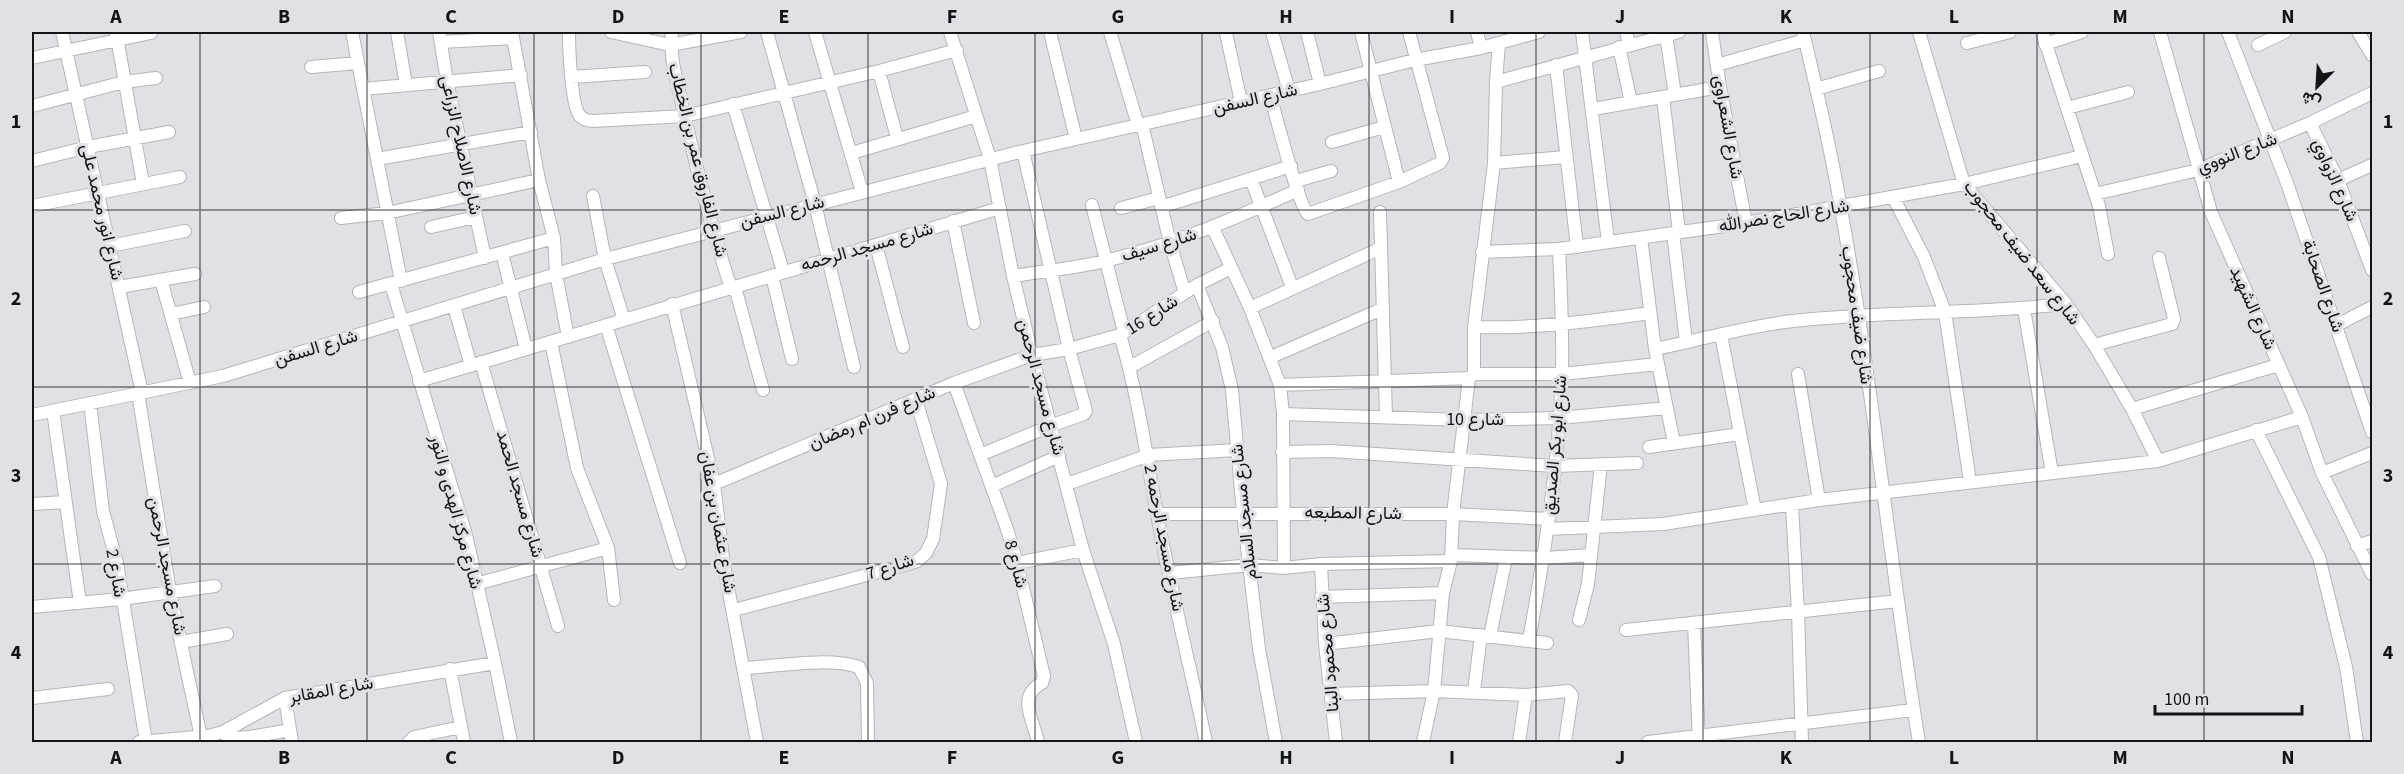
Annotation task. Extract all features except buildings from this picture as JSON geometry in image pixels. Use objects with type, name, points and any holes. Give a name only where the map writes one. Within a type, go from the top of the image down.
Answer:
[{"type":"street","name":"شارع انور محمد على","points":[[62,32],[74,94],[119,287],[140,393]]},
{"type":"street","name":"شارع مركز الهدى و النور","points":[[352,32],[387,213],[403,322],[466,535],[511,742]]},
{"type":"street","points":[[397,32],[406,85]]},
{"type":"street","points":[[569,32],[571,76],[578,112],[586,120],[685,116],[879,71],[957,50]]},
{"type":"street","points":[[611,32],[670,45],[741,32]]},
{"type":"street","name":"شارع الفاروق عمر بن الخطاب","points":[[672,32],[670,45],[712,230],[733,287]]},
{"type":"street","points":[[766,32],[815,204],[854,368]]},
{"type":"street","points":[[815,32],[862,192]]},
{"type":"street","name":"شارع مسجد الرحمن","points":[[950,32],[990,159],[1013,276],[1050,426],[1083,550],[1114,644],[1136,742]]},
{"type":"street","points":[[1050,32],[1076,139]]},
{"type":"street","points":[[1110,32],[1140,125],[1185,293]]},
{"type":"street","points":[[1272,32],[1289,91]]},
{"type":"street","points":[[1307,32],[1320,84]]},
{"type":"street","points":[[1361,32],[1399,182]]},
{"type":"street","points":[[1270,95],[1297,186],[1308,214],[1399,182],[1443,160],[1409,32]]},
{"type":"street","points":[[1477,32],[1481,48]]},
{"type":"street","name":"شارع السفن","points":[[32,415],[223,376],[605,259],[990,159],[1320,84],[1415,60],[1481,48],[1518,34],[1539,32]]},
{"type":"street","points":[[1582,32],[1608,242]]},
{"type":"street","points":[[1626,32],[1624,46],[1631,102]]},
{"type":"street","name":"شارع الشعراوى","points":[[1712,32],[1746,223]]},
{"type":"street","name":"شارع سعد ضيف محجوب","points":[[1919,32],[1964,184],[2066,304],[2094,345],[2132,409],[2158,460]]},
{"type":"street","points":[[1967,43],[2010,32]]},
{"type":"street","points":[[2042,32],[2099,206],[2108,254]]},
{"type":"street","points":[[2045,44],[2082,32]]},
{"type":"street","name":"شارع الشهيد","points":[[2160,32],[2198,170],[2226,249],[2302,417],[2322,473],[2373,574]]},
{"type":"street","name":"شارع الصحابة","points":[[2228,32],[2271,140],[2373,432]]},
{"type":"street","points":[[2258,45],[2285,32]]},
{"type":"street","points":[[2358,32],[2373,55]]},
{"type":"street","points":[[32,58],[117,36],[151,33]]},
{"type":"street","points":[[1226,33],[1241,102]]},
{"type":"street","points":[[1496,82],[1673,33],[1669,96],[1676,233],[1686,342]]},
{"type":"street","points":[[440,37],[513,35],[539,180],[554,238],[556,274],[568,337]]},
{"type":"street","points":[[117,36],[143,184]]},
{"type":"street","points":[[1717,65],[1804,36]]},
{"type":"street","name":"شارع ضيف محجوب","points":[[1804,36],[1841,207],[1859,315],[1882,492],[1919,742]]},
{"type":"street","name":"شارع الاصلاح الزراعى","points":[[440,37],[484,258]]},
{"type":"street","points":[[1423,742],[1434,691],[1443,593],[1452,558],[1453,514],[1471,376],[1482,252],[1494,164],[1499,43]]},
{"type":"street","points":[[311,67],[358,63]]},
{"type":"street","points":[[1556,65],[1577,247]]},
{"type":"street","points":[[879,71],[897,138]]},
{"type":"street","points":[[1816,90],[1879,71]]},
{"type":"street","points":[[571,76],[645,72]]},
{"type":"street","points":[[363,89],[521,75]]},
{"type":"street","points":[[32,106],[124,82],[156,78]]},
{"type":"street","points":[[1593,109],[1720,87]]},
{"type":"street","points":[[2067,108],[2128,92]]},
{"type":"street","name":"شارع النووي","points":[[2094,194],[2198,170],[2310,123],[2373,93]]},
{"type":"street","points":[[733,104],[766,217],[792,359]]},
{"type":"street","points":[[852,153],[976,116]]},
{"type":"street","name":"شارع الزواوي","points":[[2310,123],[2338,180],[2373,270]]},
{"type":"street","points":[[1332,142],[1384,127]]},
{"type":"street","points":[[32,161],[88,147],[169,132]]},
{"type":"street","points":[[376,159],[531,132]]},
{"type":"street","points":[[980,455],[1084,414],[1086,411],[1023,151]]},
{"type":"street","name":"شارع الحاج نصرالله","points":[[1482,252],[1559,249],[1746,223],[1964,184],[2082,156]]},
{"type":"street","points":[[1494,164],[1565,157]]},
{"type":"street","points":[[2338,180],[2373,165]]},
{"type":"street","points":[[1121,208],[1160,202],[1292,166]]},
{"type":"street","name":"شارع سيف","points":[[1013,276],[1107,261],[1170,243],[1213,228],[1260,207],[1297,186],[1331,171]]},
{"type":"street","points":[[32,206],[180,177]]},
{"type":"street","points":[[1251,179],[1292,287]]},
{"type":"street","points":[[341,218],[387,213],[539,180]]},
{"type":"street","points":[[592,196],[605,259],[624,320]]},
{"type":"street","points":[[1893,198],[1924,257],[1945,312],[1970,482]]},
{"type":"street","points":[[1092,204],[1122,334]]},
{"type":"street","name":"شارع مسجد الرحمه","points":[[419,381],[1000,208]]},
{"type":"street","points":[[1380,212],[1386,417]]},
{"type":"street","points":[[431,227],[476,217]]},
{"type":"street","points":[[953,221],[974,323]]},
{"type":"street","points":[[1213,228],[1271,357],[1280,385],[1284,568]]},
{"type":"street","points":[[110,246],[185,231]]},
{"type":"street","points":[[359,292],[554,238]]},
{"type":"street","points":[[1641,238],[1655,349],[1674,443]]},
{"type":"street","points":[[876,245],[903,347]]},
{"type":"street","points":[[1250,308],[1381,248]]},
{"type":"street","name":"شارع ابو بكر الصديق","points":[[1529,640],[1544,558],[1562,374],[1559,249]]},
{"type":"street","points":[[502,253],[526,349]]},
{"type":"street","points":[[2094,345],[2172,324],[2174,319],[2159,258]]},
{"type":"street","name":"شارع 16","points":[[1032,354],[1070,349],[1122,334],[1197,285],[1231,268]]},
{"type":"street","points":[[119,287],[195,274]]},
{"type":"street","points":[[161,280],[190,383]]},
{"type":"street","name":"شارع مسجد السلام","points":[[1197,285],[1213,321],[1232,390],[1243,513],[1259,649],[1276,742]]},
{"type":"street","points":[[733,287],[763,390]]},
{"type":"street","name":"شارع عثمان بن عفان","points":[[672,304],[714,484],[724,566],[745,668],[757,742]]},
{"type":"street","points":[[1655,349],[1791,321],[1859,315],[2024,309],[2066,304]]},
{"type":"street","points":[[171,314],[204,306]]},
{"type":"street","name":"شارع مسجد الحمد","points":[[454,306],[476,364],[542,567],[558,626]]},
{"type":"street","points":[[2337,325],[2373,307]]},
{"type":"street","points":[[1271,357],[1382,309]]},
{"type":"street","points":[[2024,309],[2052,473]]},
{"type":"street","points":[[1474,327],[1513,328],[1562,325],[1650,313]]},
{"type":"street","points":[[1130,367],[1213,321]]},
{"type":"street","points":[[606,325],[680,563]]},
{"type":"street","name":"شارع مسجد الرحمه 2","points":[[1122,334],[1149,454],[1157,514],[1206,742]]},
{"type":"street","points":[[1721,335],[1755,510]]},
{"type":"street","points":[[550,342],[577,468],[608,548],[614,600]]},
{"type":"street","name":"شارع فرن ام رمضان","points":[[714,484],[954,383],[1032,354]]},
{"type":"street","points":[[1280,385],[1562,374],[1658,364]]},
{"type":"street","points":[[2132,409],[2278,365]]},
{"type":"street","points":[[1798,374],[1820,500]]},
{"type":"street","name":"شارع 8","points":[[954,383],[1017,562],[1044,676],[1042,683],[1031,690],[1027,701],[1038,742]]},
{"type":"street","name":"شارع مسجد الرحمن","points":[[140,393],[170,592],[206,739]]},
{"type":"street","name":"شارع 7","points":[[734,610],[905,565],[917,561],[926,553],[933,539],[941,483],[916,400]]},
{"type":"street","name":"شارع 2","points":[[90,403],[103,511],[117,563],[121,599],[153,742]]},
{"type":"street","name":"شارع 10","points":[[1282,414],[1464,420],[1558,418],[1667,408]]},
{"type":"street","points":[[53,411],[80,603]]},
{"type":"street","name":"شارع المطبعه","points":[[1157,514],[1453,514],[1595,527],[1644,526],[1882,492],[2158,460],[2302,417]]},
{"type":"street","points":[[2256,430],[2319,557],[2344,657],[2357,742]]},
{"type":"street","points":[[1649,447],[1740,435]]},
{"type":"street","points":[[1067,484],[1149,454],[1237,450]]},
{"type":"street","points":[[1282,452],[1321,451],[1554,466],[1637,463]]},
{"type":"street","points":[[2322,473],[2373,453]]},
{"type":"street","points":[[992,486],[1059,456]]},
{"type":"street","points":[[1579,621],[1592,555],[1601,464]]},
{"type":"street","points":[[32,504],[64,502]]},
{"type":"street","points":[[1792,505],[1802,742]]},
{"type":"street","points":[[2357,546],[2373,541]]},
{"type":"street","points":[[476,584],[608,548]]},
{"type":"street","points":[[1017,562],[1083,550]]},
{"type":"street","points":[[1170,573],[1250,565],[1284,568],[1452,558],[1544,558],[1592,555]]},
{"type":"street","points":[[1474,692],[1485,636],[1506,558]]},
{"type":"street","name":"شارع محمود البنا","points":[[1321,564],[1321,597],[1336,742]]},
{"type":"street","points":[[32,607],[121,599],[215,586]]},
{"type":"street","points":[[1321,597],[1443,593]]},
{"type":"street","points":[[1626,630],[1898,601]]},
{"type":"street","points":[[1694,623],[1699,740]]},
{"type":"street","points":[[1325,644],[1439,631],[1547,643]]},
{"type":"street","points":[[181,642],[226,634]]},
{"type":"street","name":"شارع المقابر","points":[[140,742],[206,739],[285,698],[495,663]]},
{"type":"street","points":[[745,668],[826,663],[859,667],[867,683],[868,742]]},
{"type":"street","points":[[450,669],[464,742]]},
{"type":"street","points":[[32,698],[108,689]]},
{"type":"street","points":[[1332,694],[1434,691],[1526,695],[1568,691],[1572,693],[1565,742]]},
{"type":"street","points":[[1519,742],[1526,695]]},
{"type":"street","points":[[223,732],[230,738],[250,740],[291,736],[285,698]]},
{"type":"street","points":[[1648,742],[1699,740],[1913,710]]},
{"type":"street","points":[[409,742],[414,737],[461,727]]}]
